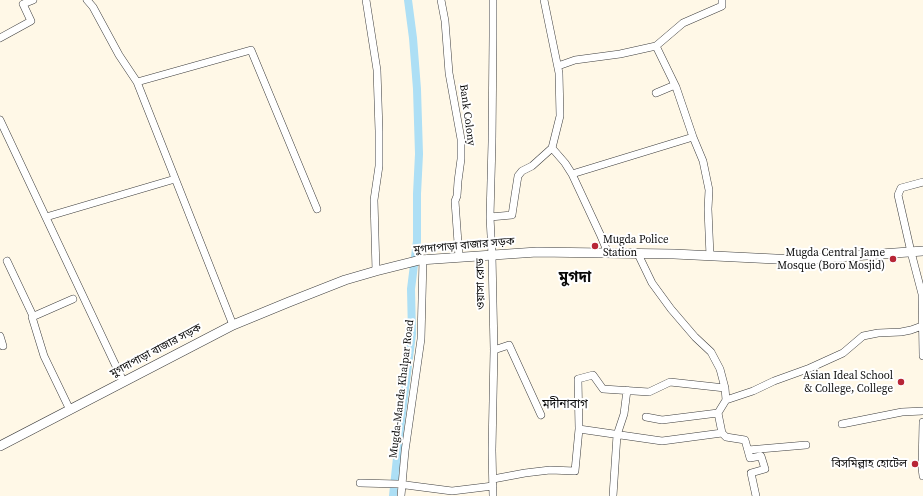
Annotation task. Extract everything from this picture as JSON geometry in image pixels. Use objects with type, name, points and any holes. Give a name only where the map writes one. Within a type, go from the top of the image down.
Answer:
[{"type":"street","points":[[0,38],[31,21],[23,4],[33,0]]},
{"type":"street","points":[[87,0],[93,7],[119,55],[137,82],[233,325]]},
{"type":"street","points":[[366,0],[377,70],[380,131],[379,166],[374,200],[376,271]]},
{"type":"street","name":"Bank Colony","points":[[441,0],[445,21],[449,74],[461,139],[461,159],[457,196],[455,201],[459,257]]},
{"type":"street","name":"ওয়াসা রোড","points":[[493,0],[490,217],[494,350],[493,496]]},
{"type":"street","points":[[490,217],[512,215],[518,176],[522,171],[532,166],[552,148],[560,116],[559,73],[544,0]]},
{"type":"street","points":[[558,66],[575,60],[620,54],[656,46],[683,22],[722,6],[722,0]]},
{"type":"street","points":[[656,46],[675,85],[703,161],[708,190],[710,256]]},
{"type":"street","points":[[137,82],[251,50],[317,209]]},
{"type":"street","points":[[656,93],[675,85]]},
{"type":"street","points":[[0,120],[123,381]]},
{"type":"street","points":[[572,174],[693,137]]},
{"type":"street","points":[[552,148],[572,174],[608,253]]},
{"type":"street","points":[[46,217],[175,178]]},
{"type":"street","points":[[923,182],[901,188],[898,195],[922,294],[923,356]]},
{"type":"street","name":"মুগদাপাড়া বাজার সড়ক","points":[[0,446],[233,325],[345,280],[421,260],[537,252],[674,254],[796,260],[923,251]]},
{"type":"street","points":[[638,254],[652,283],[671,309],[695,337],[711,352],[720,369],[725,388],[726,400]]},
{"type":"street","name":"Mugda-Manda Khalpar Road","points":[[401,496],[397,484],[405,451],[421,339],[421,260]]},
{"type":"street","points":[[7,261],[33,316],[32,317],[44,356],[70,410]]},
{"type":"street","points":[[33,316],[73,299]]},
{"type":"street","points":[[756,496],[751,473],[765,469],[761,456],[750,458],[745,440],[726,437],[722,432],[718,412],[726,400],[753,391],[843,353],[863,336],[878,333],[901,332],[922,326]]},
{"type":"street","points":[[0,336],[3,346]]},
{"type":"street","points":[[494,350],[509,345],[541,415]]},
{"type":"street","points":[[360,483],[397,484],[452,491],[493,483],[525,473],[550,470],[575,471],[579,429],[578,379],[593,375],[603,389],[649,392],[670,382],[725,388]]},
{"type":"street","points":[[613,496],[617,435],[624,414],[627,390]]},
{"type":"street","points":[[842,424],[902,412],[923,411]]},
{"type":"street","points":[[646,417],[662,420],[718,412]]},
{"type":"street","points":[[923,422],[923,476]]},
{"type":"street","points":[[579,429],[662,441],[722,432]]},
{"type":"street","points":[[748,450],[806,445]]},
{"type":"waterway","points":[[393,496],[412,334],[411,289],[417,241],[419,154],[417,89],[408,0]]},
{"type":"place","name":"Mugda Police Station","points":[[595,246]]},
{"type":"place","name":"Mugda Central Jame Mosque (Boro Mosjid)","points":[[893,259]]},
{"type":"place","name":"Asian Ideal School & College, College","points":[[901,382]]},
{"type":"place","name":"বিসমিল্লাহ হোটেল","points":[[915,464]]},
{"type":"district","name":"মুগদা","points":[[575,278]]},
{"type":"district","name":"মদীনাবাগ","points":[[565,405]]}]
